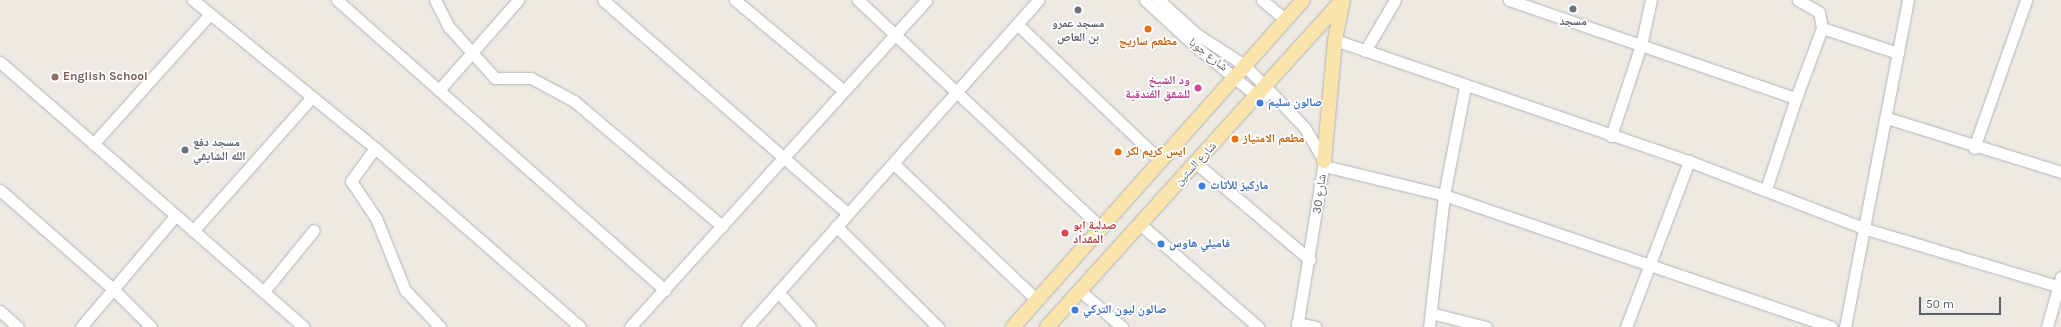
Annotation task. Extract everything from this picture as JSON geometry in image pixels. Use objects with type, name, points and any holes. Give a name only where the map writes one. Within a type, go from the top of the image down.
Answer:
[{"type":"main road","points":[[1013,327],[1161,161],[1239,70],[1303,0]]},
{"type":"main road","points":[[1324,163],[1335,40],[1343,0]]},
{"type":"main road","name":"شارع الستين","points":[[1047,327],[1140,224],[1197,164],[1261,90],[1343,0]]},
{"type":"street","points":[[193,0],[209,15],[311,98],[375,148],[580,327]]},
{"type":"street","points":[[337,0],[665,290]]},
{"type":"street","points":[[435,0],[446,23],[470,54],[496,78],[532,78],[574,101],[722,226]]},
{"type":"street","points":[[439,90],[518,0]]},
{"type":"street","points":[[603,0],[784,156],[847,213]]},
{"type":"street","points":[[734,0],[843,90]]},
{"type":"street","points":[[858,0],[1102,228]]},
{"type":"street","points":[[635,325],[843,90],[926,0]]},
{"type":"street","points":[[747,327],[956,90],[1038,0]]},
{"type":"street","name":"شارع جوبا","points":[[1145,0],[1194,45],[1239,70]]},
{"type":"street","name":"شارع جوبا","points":[[1158,0],[1195,34],[1239,70]]},
{"type":"street","points":[[1262,0],[1286,20]]},
{"type":"street","points":[[1365,51],[1394,0]]},
{"type":"street","points":[[1509,0],[1796,98]]},
{"type":"street","points":[[1611,136],[1642,45],[1651,0]]},
{"type":"street","points":[[1766,189],[1796,98],[1822,28],[1819,12],[1798,0]]},
{"type":"street","points":[[1845,327],[1866,229],[1908,0]]},
{"type":"street","points":[[1974,148],[2026,0]]},
{"type":"street","points":[[93,144],[209,15]]},
{"type":"street","points":[[1016,24],[1161,161]]},
{"type":"street","points":[[1822,28],[1898,53]]},
{"type":"street","points":[[1335,40],[1465,87],[1689,161],[1766,189],[1866,229],[2060,283],[2047,327]]},
{"type":"street","points":[[0,62],[193,231],[265,290],[304,327]]},
{"type":"street","points":[[1239,70],[1261,90]]},
{"type":"street","points":[[1429,327],[1444,194],[1465,87]]},
{"type":"street","name":"شارع 30","points":[[1261,90],[1276,97],[1305,128],[1324,163],[1310,260],[1297,325]]},
{"type":"street","points":[[193,231],[311,98]]},
{"type":"street","points":[[1887,118],[1974,148],[2061,172]]},
{"type":"street","points":[[375,148],[351,181],[376,218],[405,290],[440,327]]},
{"type":"street","points":[[1626,327],[1651,265],[1689,161]]},
{"type":"street","points":[[893,163],[1038,300]]},
{"type":"street","points":[[1324,163],[1444,194],[1831,327]]},
{"type":"street","points":[[1197,164],[1310,260]]},
{"type":"street","points":[[0,190],[114,289],[151,327]]},
{"type":"street","points":[[80,327],[176,216]]},
{"type":"street","points":[[1140,224],[1258,327]]},
{"type":"street","points":[[836,226],[938,327]]},
{"type":"street","points":[[265,290],[314,230]]},
{"type":"street","points":[[1080,290],[1122,327]]},
{"type":"street","points":[[778,292],[810,327]]},
{"type":"street","points":[[0,311],[18,327]]},
{"type":"street","points":[[1431,313],[1486,327]]},
{"type":"street","points":[[1297,325],[1316,327]]},
{"type":"place","name":"مسجد","points":[[1573,9]]},
{"type":"place","name":"مسجد عمرو بن العاص","points":[[1078,10]]},
{"type":"place","name":"مطعم ساريج","points":[[1148,29]]},
{"type":"place","name":"English School","points":[[55,77]]},
{"type":"place","name":"ود الشيخ للشقق الفندقية","points":[[1198,88]]},
{"type":"place","name":"صالون سليم","points":[[1260,103]]},
{"type":"place","name":"مطعم الامتياز","points":[[1235,139]]},
{"type":"place","name":"مسجد دفع الله الشايقي","points":[[185,150]]},
{"type":"place","name":"ايس كريم لكر","points":[[1118,152]]},
{"type":"place","name":"ماركيز للأثاث","points":[[1202,186]]},
{"type":"place","name":"صدلية ابو المقداد","points":[[1065,233]]},
{"type":"place","name":"فاميلي هاوس","points":[[1161,244]]},
{"type":"place","name":"صالون ليون التركي","points":[[1075,310]]}]
